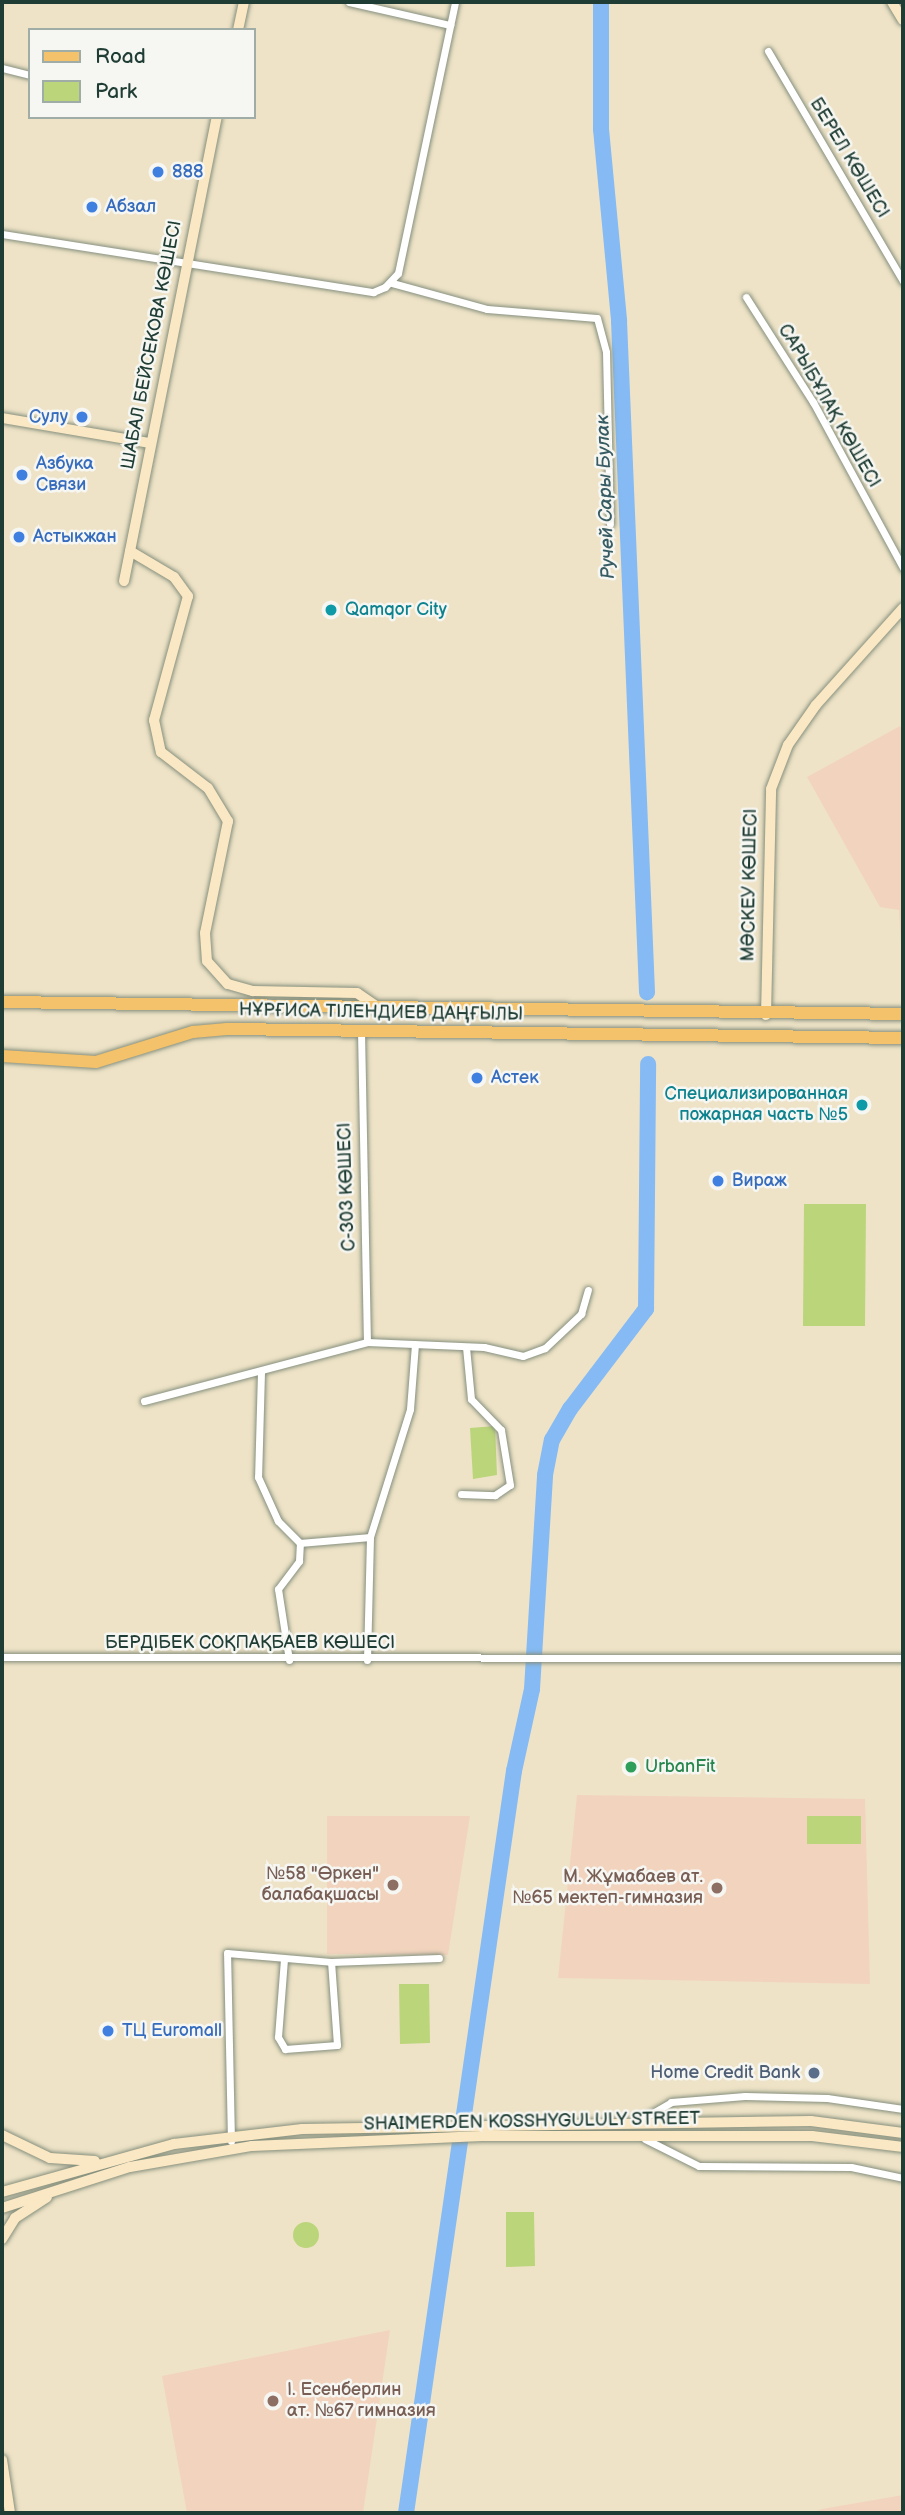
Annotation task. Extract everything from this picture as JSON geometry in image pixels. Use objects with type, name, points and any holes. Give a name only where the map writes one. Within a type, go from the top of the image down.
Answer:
[{"type":"main road","points":[[238,28],[244,2]]},
{"type":"main road","points":[[892,2],[903,20]]},
{"type":"main road","name":"ШАБАЛ БЕЙСЕКОВА КӨШЕСІ","points":[[124,581],[185,260],[218,119]]},
{"type":"main road","points":[[2,418],[150,443]]},
{"type":"main road","points":[[130,551],[174,578],[188,596],[154,720],[161,752],[208,788],[228,821],[205,933],[206,961],[228,984],[253,991],[357,993],[375,1005]]},
{"type":"main road","name":"МӘСКЕУ КӨШЕСІ","points":[[765,1041],[771,789],[788,745],[816,705],[903,608]]},
{"type":"main road","name":"НҰРҒИСА ТІЛЕНДИЕВ ДАҢҒЫЛЫ","points":[[2,1002],[375,1005],[766,1015],[903,1014]]},
{"type":"main road","points":[[551,1033],[552,1009]]},
{"type":"main road","name":"НҰРҒИСА ТІЛЕНДИЕВ ДАҢҒЫЛЫ","points":[[2,1056],[96,1062],[193,1032],[551,1033],[765,1041],[903,1038]]},
{"type":"main road","name":"SHAIMERDEN KOSSHYGULULY STREET","points":[[2,2208],[150,2162],[233,2148],[443,2131],[481,2123],[811,2121],[903,2133]]},
{"type":"main road","name":"SHAIMERDEN KOSSHYGULULY STREET","points":[[2,2192],[108,2161],[231,2136],[443,2131],[482,2136],[645,2139],[812,2136],[903,2147]]},
{"type":"main road","points":[[2,2135],[50,2158],[108,2161]]},
{"type":"main road","points":[[2,2239],[15,2218],[60,2189]]},
{"type":"main road","points":[[2,2460],[9,2513]]},
{"type":"street","points":[[349,2],[450,25]]},
{"type":"street","points":[[388,285],[455,2]]},
{"type":"street","name":"БЕРЕЛ КӨШЕСІ","points":[[768,51],[903,281]]},
{"type":"street","points":[[2,68],[28,74]]},
{"type":"street","points":[[2,234],[185,260],[373,292],[388,285],[487,309],[597,317],[606,352],[610,524]]},
{"type":"street","name":"САРЫБҰЛАҚ КӨШЕСІ","points":[[746,297],[813,402],[903,568]]},
{"type":"street","name":"С-303 КӨШЕСІ","points":[[361,1031],[367,1342]]},
{"type":"street","points":[[144,1401],[367,1342],[466,1347],[523,1356],[545,1348],[581,1314],[588,1290]]},
{"type":"street","points":[[367,1660],[370,1537],[412,1397],[415,1344]]},
{"type":"street","points":[[461,1494],[495,1495],[510,1485],[501,1430],[471,1399],[466,1347]]},
{"type":"street","points":[[261,1372],[261,1493],[300,1543],[299,1561],[278,1589],[289,1660]]},
{"type":"street","points":[[300,1543],[370,1537]]},
{"type":"street","name":"БЕРДІБЕК СОҚПАҚБАЕВ КӨШЕСІ","points":[[2,1657],[367,1660],[499,1657],[903,1657]]},
{"type":"street","points":[[233,2148],[227,1953],[273,1952],[284,1959],[331,1962],[439,1958]]},
{"type":"street","points":[[284,1959],[278,2037],[285,2049],[337,2045],[331,1962]]},
{"type":"street","points":[[636,2122],[671,2102],[732,2097],[827,2098],[903,2109]]},
{"type":"street","points":[[645,2139],[699,2166],[851,2167],[903,2178]]},
{"type":"shaded area","points":[[900,726],[903,731],[901,946],[899,910],[880,907],[807,777]]},
{"type":"shaded area","name":"М. Жұмабаев ат. №65 мектеп-гимназия","points":[[577,1795],[865,1799],[870,1984],[558,1978]]},
{"type":"shaded area","name":"№58 \"Өркен\" балабақшасы","points":[[327,1816],[470,1816],[448,1955],[327,1954]]},
{"type":"shaded area","name":"І. Есенберлин ат. №67 гимназия","points":[[390,2330],[363,2513],[187,2513],[162,2376]]},
{"type":"shaded area","points":[[903,2495],[903,2513],[811,2513],[822,2509]]},
{"type":"green space","points":[[804,1204],[866,1204],[865,1326],[803,1326]]},
{"type":"green space","points":[[495,1426],[497,1475],[473,1479],[470,1428]]},
{"type":"green space","points":[[807,1816],[861,1816],[861,1844],[807,1844]]},
{"type":"green space","points":[[399,1984],[429,1984],[430,2043],[400,2044]]},
{"type":"green space","points":[[506,2212],[534,2212],[535,2266],[506,2267]]},
{"type":"green space","points":[[306,2222],[315,2226],[319,2235],[315,2244],[306,2248],[297,2244],[293,2235],[297,2226]]},
{"type":"waterway","name":"Ручей Сары Булак","points":[[601,2],[601,129],[619,321],[647,992]]},
{"type":"waterway","points":[[406,2513],[514,1771],[532,1689],[545,1475],[552,1440],[570,1409],[646,1309],[648,1064]]},
{"type":"place","name":"888","points":[[158,172]]},
{"type":"place","name":"Абзал","points":[[92,207]]},
{"type":"place","name":"Сулу","points":[[82,417]]},
{"type":"place","name":"Азбука Связи","points":[[22,475]]},
{"type":"place","name":"Астыкжан","points":[[19,537]]},
{"type":"place","name":"Qamqor City","points":[[331,610]]},
{"type":"place","name":"Астек","points":[[477,1078]]},
{"type":"place","name":"Специализированная пожарная часть №5","points":[[862,1105]]},
{"type":"place","name":"Вираж","points":[[718,1181]]},
{"type":"place","name":"UrbanFit","points":[[631,1767]]},
{"type":"place","name":"№58 \"Өркен\" балабақшасы","points":[[393,1885]]},
{"type":"place","name":"М. Жұмабаев ат. №65 мектеп-гимназия","points":[[717,1888]]},
{"type":"place","name":"ТЦ Euromall","points":[[108,2031]]},
{"type":"place","name":"Home Credit Bank","points":[[814,2073]]},
{"type":"place","name":"І. Есенберлин ат. №67 гимназия","points":[[273,2401]]}]
